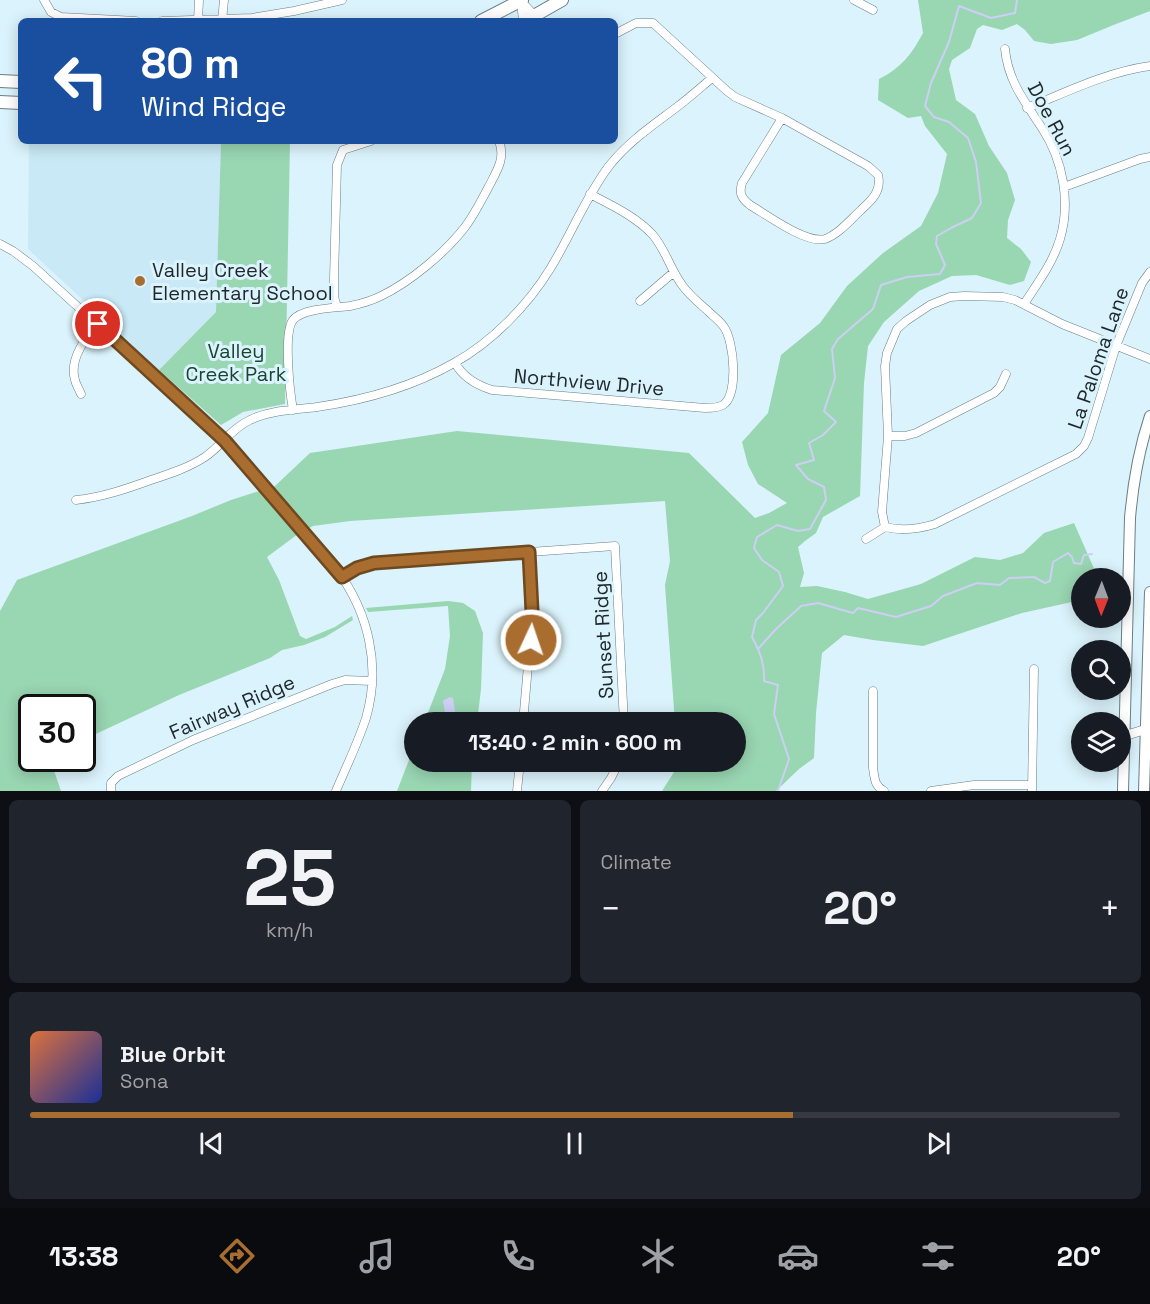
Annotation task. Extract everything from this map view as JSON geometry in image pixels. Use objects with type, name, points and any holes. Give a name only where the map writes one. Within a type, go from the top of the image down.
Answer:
[{"type":"main road","points":[[487,18],[521,0]]},
{"type":"main road","points":[[533,18],[562,0]]},
{"type":"main road","points":[[0,81],[18,82]]},
{"type":"main road","points":[[0,102],[18,103]]},
{"type":"main road","points":[[1125,712],[1130,518],[1135,476],[1150,416]]},
{"type":"main road","points":[[1144,791],[1148,742],[1150,592]]},
{"type":"main road","points":[[1123,772],[1123,791]]},
{"type":"street","points":[[44,0],[47,8],[56,15],[92,18]]},
{"type":"street","points":[[198,18],[199,0]]},
{"type":"street","points":[[222,18],[224,0]]},
{"type":"street","points":[[252,18],[342,0]]},
{"type":"street","points":[[521,0],[529,18]]},
{"type":"street","points":[[521,0],[529,18]]},
{"type":"street","points":[[854,0],[873,10]]},
{"type":"street","points":[[618,32],[636,23],[653,22],[735,97],[782,118],[874,170],[878,175],[879,186],[872,200],[831,236],[816,240],[805,237],[750,205],[743,200],[740,194],[742,183],[782,118]]},
{"type":"street","name":"Doe Run","points":[[1005,49],[1012,77],[1027,108],[1051,144],[1064,188],[1060,240],[1050,263],[1024,304]]},
{"type":"street","points":[[1027,108],[1091,82],[1150,66]]},
{"type":"street","points":[[76,500],[107,495],[181,470],[206,456],[225,441],[233,431],[261,416],[341,403],[385,393],[455,363],[501,328],[534,294],[590,194],[610,165],[630,142],[712,78]]},
{"type":"street","points":[[337,307],[333,279],[337,165],[343,150],[360,144]]},
{"type":"street","points":[[293,410],[289,392],[289,329],[293,320],[301,314],[366,302],[380,297],[419,272],[465,228],[498,169],[502,154],[500,144]]},
{"type":"street","points":[[1064,188],[1150,157]]},
{"type":"street","points":[[590,194],[641,224],[652,234],[674,272],[640,301]]},
{"type":"street","points":[[0,244],[33,266],[225,441],[342,577],[357,603],[367,632],[372,681],[365,720],[336,791]]},
{"type":"street","name":"Northview Drive","points":[[455,363],[470,380],[480,387],[492,390],[705,408],[724,405],[730,395],[733,364],[732,349],[726,329],[690,294],[674,272]]},
{"type":"street","name":"La Paloma Lane","points":[[885,527],[917,529],[935,524],[1076,454],[1084,446],[1091,430],[1116,346],[1142,283],[1150,272]]},
{"type":"street","points":[[866,539],[885,527],[882,512],[888,436],[885,366],[887,353],[897,329],[930,305],[950,297],[1003,297],[1024,304],[1062,324],[1150,359]]},
{"type":"street","points":[[81,394],[75,379],[75,363],[88,334],[98,324]]},
{"type":"street","points":[[888,436],[916,434],[994,393],[1000,387],[1006,374]]},
{"type":"street","name":"Sunset Ridge","points":[[529,552],[615,546],[623,712]]},
{"type":"street","points":[[342,577],[357,568],[374,563],[529,552],[532,620],[524,712]]},
{"type":"street","points":[[931,791],[974,785],[1032,788],[1034,669]]},
{"type":"street","name":"Fairway Ridge","points":[[111,787],[115,778],[122,773],[193,740],[327,685],[345,680],[372,681]]},
{"type":"street","points":[[873,691],[874,779],[878,787],[884,791]]},
{"type":"street","points":[[1131,734],[1148,728]]},
{"type":"street","points":[[1131,738],[1148,742]]},
{"type":"street","points":[[517,791],[519,772]]},
{"type":"street","points":[[602,791],[614,772]]},
{"type":"shaded area","name":"Valley Creek Elementary School","points":[[29,144],[221,144],[216,312],[159,370],[28,249]]},
{"type":"shaded area","points":[[450,697],[453,698],[455,712],[445,712],[443,701]]},
{"type":"green space","points":[[918,0],[1150,0],[1150,11],[1077,40],[1051,44],[1034,41],[1017,24],[1002,30],[983,25],[977,29],[970,48],[952,60],[949,69],[956,100],[975,114],[989,146],[1007,173],[1015,200],[1008,220],[1007,238],[1021,249],[1031,262],[1024,281],[1010,285],[976,275],[952,276],[919,291],[884,322],[868,346],[864,383],[860,496],[823,517],[816,533],[798,547],[804,573],[800,587],[817,586],[868,599],[921,584],[975,557],[1000,560],[1023,553],[1044,533],[1074,523],[1094,568],[1071,568],[1071,602],[1022,613],[923,646],[844,635],[822,653],[814,758],[776,791],[662,791],[674,772],[746,772],[746,712],[674,712],[665,585],[670,561],[665,501],[350,521],[313,526],[267,557],[279,580],[300,636],[306,639],[335,627],[352,616],[353,620],[325,637],[282,650],[270,658],[179,695],[96,734],[96,694],[18,694],[18,772],[54,772],[61,791],[0,791],[0,611],[17,580],[231,500],[275,486],[310,453],[457,431],[689,453],[755,518],[787,503],[758,484],[748,465],[742,442],[768,413],[781,355],[820,323],[847,286],[883,253],[921,226],[938,193],[947,154],[925,126],[921,116],[908,118],[878,100],[879,79],[893,71],[905,60],[923,33]]},
{"type":"green space","name":"Valley Creek Park","points":[[221,144],[290,144],[285,404],[243,412],[221,425],[159,370],[216,312]]},
{"type":"green space","points":[[448,601],[463,603],[475,611],[483,633],[478,712],[428,712],[445,669],[450,636],[448,606],[368,612],[366,608]]},
{"type":"green space","points":[[404,772],[472,772],[471,791],[397,791]]},
{"type":"waterway","points":[[778,791],[789,759],[774,714],[778,685],[764,681],[764,669],[752,637],[756,620],[783,586],[779,572],[762,560],[754,548],[757,537],[777,525],[798,531],[810,529],[826,500],[824,487],[808,479],[796,465],[814,460],[809,443],[823,435],[836,422],[824,411],[835,378],[832,349],[838,339],[873,309],[881,285],[907,277],[940,274],[945,265],[936,244],[937,236],[972,218],[981,203],[976,162],[968,138],[949,122],[934,117],[925,106],[931,83],[949,42],[959,6],[991,18],[1015,13],[1017,0]]},
{"type":"waterway","points":[[758,649],[801,606],[818,603],[853,613],[858,608],[896,617],[931,606],[943,596],[977,583],[1000,585],[1009,578],[1034,577],[1045,583],[1050,581],[1053,562],[1068,553],[1074,563],[1081,564],[1084,555],[1092,554]]},
{"type":"place","name":"Valley Creek Elementary School","points":[[140,281]]},
{"type":"route","points":[[98,324],[225,441],[342,577],[357,568],[374,563],[529,552],[531,640]]}]
